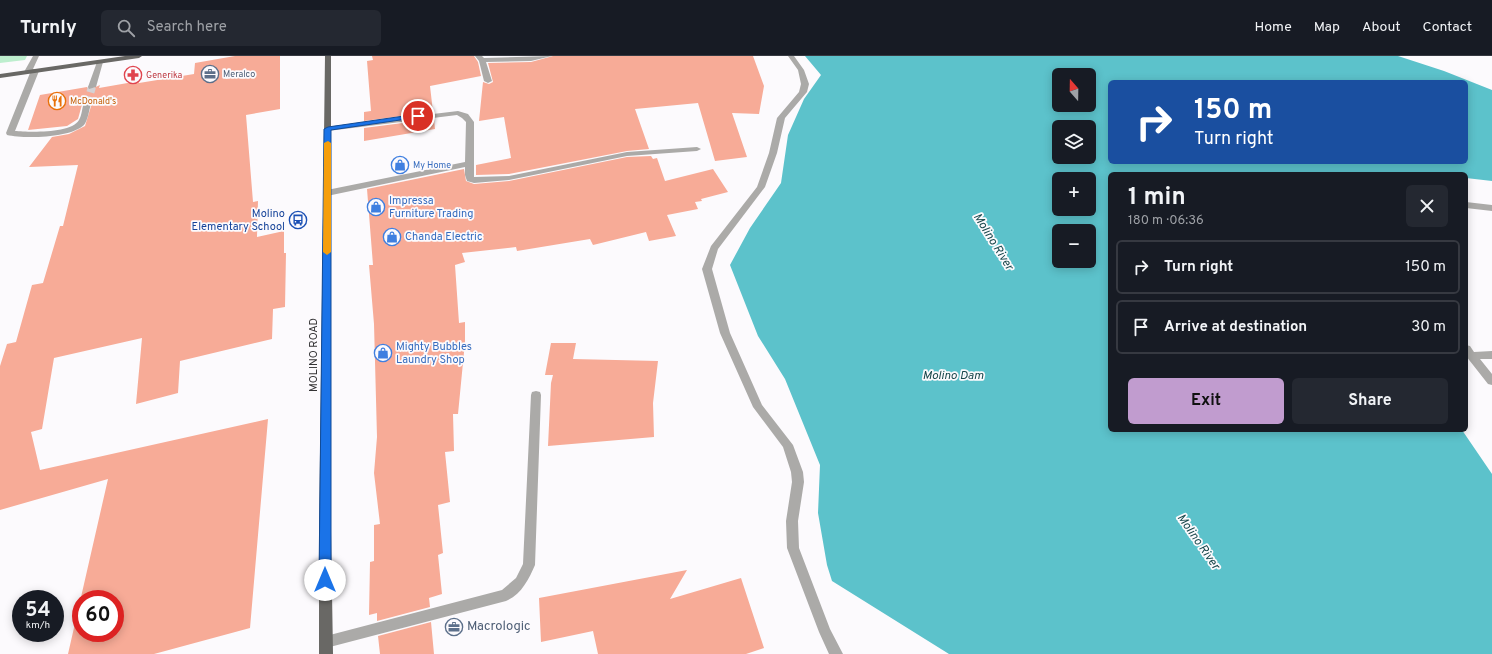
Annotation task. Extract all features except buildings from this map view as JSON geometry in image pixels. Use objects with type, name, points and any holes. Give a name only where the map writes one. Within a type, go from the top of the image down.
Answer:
[{"type":"main road","points":[[0,76],[139,56]]},
{"type":"main road","name":"MOLINO ROAD","points":[[326,648],[328,56]]},
{"type":"street","points":[[36,56],[10,133],[25,135],[72,129],[81,122],[87,104]]},
{"type":"street","points":[[488,81],[480,58],[530,59],[549,56]]},
{"type":"street","points":[[791,56],[801,70],[805,84],[803,92],[781,118],[773,153],[761,187],[714,248],[707,269],[725,333],[758,407],[788,445],[797,472],[798,482],[794,500],[792,521],[793,548],[836,654]]},
{"type":"street","points":[[92,86],[100,62]]},
{"type":"street","points":[[328,129],[418,116],[458,113],[465,116],[470,122],[470,179],[486,181],[510,178],[626,154],[697,149]]},
{"type":"street","points":[[327,193],[469,164]]},
{"type":"street","points":[[1468,205],[1492,208]]},
{"type":"street","points":[[1469,352],[1492,355]]},
{"type":"street","points":[[1469,352],[1492,382]]},
{"type":"street","points":[[326,648],[506,594],[520,582],[529,565],[536,395]]},
{"type":"green space","points":[[0,56],[27,56],[25,60],[0,63]]},
{"type":"water","name":"Molino Dam","points":[[805,56],[1398,56],[1467,80],[1108,80],[1108,164],[1468,164],[1468,80],[1492,90],[1492,181],[1468,178],[1468,172],[1108,172],[1108,432],[1463,432],[1492,474],[1492,654],[949,654],[832,581],[827,565],[818,513],[820,465],[785,379],[758,336],[730,265],[750,228],[781,183],[788,135],[804,99],[821,75]]},
{"type":"tunnel","points":[[87,104],[92,87]]},
{"type":"slow traffic","points":[[327,252],[328,143]]},
{"type":"place","name":"Meralco","points":[[210,74]]},
{"type":"place","name":"Generika","points":[[133,75]]},
{"type":"place","name":"McDonald's","points":[[57,101]]},
{"type":"place","name":"My Home","points":[[400,165]]},
{"type":"place","name":"Impressa Furniture Trading","points":[[376,207]]},
{"type":"place","name":"Molino Elementary School","points":[[298,220]]},
{"type":"place","name":"Chanda Electric","points":[[392,237]]},
{"type":"place","name":"Mighty Bubbles Laundry Shop","points":[[383,353]]},
{"type":"place","name":"Macrologic","points":[[454,627]]},
{"type":"route","points":[[325,580],[328,129],[418,116]]},
{"type":"water label","name":"Molino River","points":[[993,242]]},
{"type":"water label","name":"Molino River","points":[[1198,542]]}]
